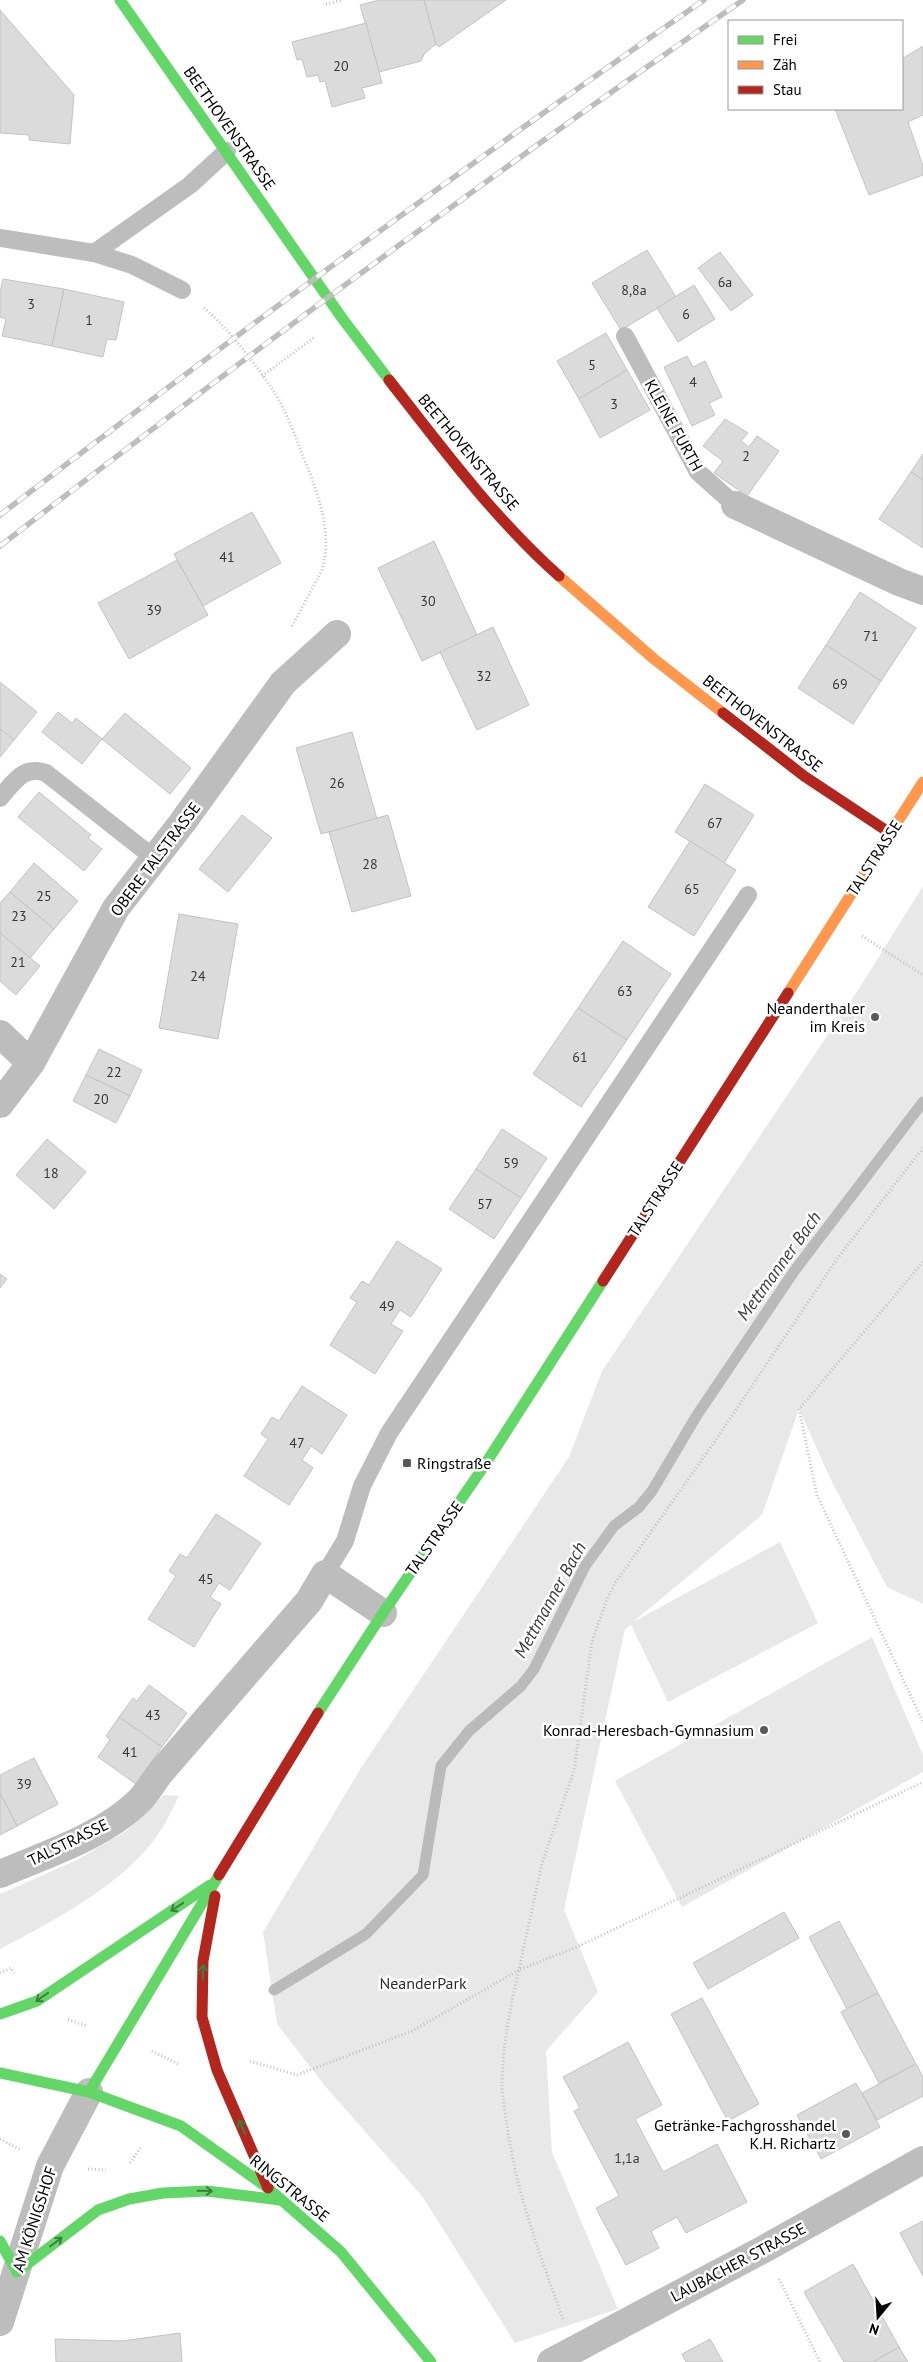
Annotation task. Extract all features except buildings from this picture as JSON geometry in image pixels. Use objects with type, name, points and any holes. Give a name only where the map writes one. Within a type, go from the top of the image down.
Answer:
[{"type":"street","name":"BEETHOVENSTRASSE","points":[[120,0],[342,318],[469,483],[538,557],[654,659],[804,776],[890,833]]},
{"type":"street","points":[[735,506],[899,582],[923,591]]},
{"type":"street","name":"OBERE TALSTRASSE","points":[[0,1104],[31,1063],[116,908],[283,683],[337,634]]},
{"type":"street","name":"TALSTRASSE","points":[[89,2092],[218,1880],[288,1758],[383,1613],[484,1466],[923,782]]},
{"type":"street","points":[[0,1034],[31,1063]]},
{"type":"street","name":"TALSTRASSE","points":[[0,1874],[71,1844],[105,1827],[140,1801],[160,1773],[309,1601],[325,1574]]},
{"type":"street","points":[[325,1574],[383,1613]]},
{"type":"street","name":"TALSTRASSE","points":[[0,2014],[37,2001],[218,1880]]},
{"type":"street","name":"TALSTRASSE","points":[[218,1880],[203,1961],[202,2017],[217,2070],[268,2188]]},
{"type":"street","points":[[0,2074],[89,2092]]},
{"type":"street","name":"RINGSTRASSE","points":[[89,2092],[181,2126],[268,2188],[341,2252],[432,2362]]},
{"type":"street","name":"AM KÖNIGSHOF","points":[[0,2322],[50,2166],[89,2092]]},
{"type":"street","name":"LAUBACHER STRASSE","points":[[551,2362],[764,2249],[923,2160]]},
{"type":"street","points":[[0,2241],[17,2272],[98,2210],[129,2199],[163,2193],[207,2191],[280,2200]]},
{"type":"lane","points":[[94,253],[190,186],[227,151]]},
{"type":"lane","points":[[0,238],[94,253],[132,265],[182,290]]},
{"type":"lane","name":"KLEINE FURTH","points":[[625,336],[698,472],[735,506]]},
{"type":"lane","points":[[0,798],[21,774],[33,770],[46,773],[154,858]]},
{"type":"lane","name":"TALSTRASSE","points":[[325,1574],[345,1541],[362,1486],[389,1433],[748,895]]},
{"type":"path","points":[[326,4],[342,0]]},
{"type":"path","points":[[182,290],[217,320],[276,394],[292,427],[315,487],[325,524],[326,548],[322,570],[289,631]]},
{"type":"path","points":[[262,376],[342,318]]},
{"type":"path","points":[[835,918],[923,975]]},
{"type":"path","points":[[575,2350],[531,2230],[510,2150],[502,2084],[508,2013],[542,1863],[574,1771],[592,1640],[615,1583],[713,1444],[837,1259],[923,1148]]},
{"type":"path","points":[[923,1262],[799,1409],[816,1495],[923,1722]]},
{"type":"path","points":[[251,2061],[297,2075],[412,2031],[519,1970],[579,1946],[923,1782]]},
{"type":"path","points":[[0,1973],[11,1968]]},
{"type":"path","points":[[122,2035],[188,2070]]},
{"type":"path","points":[[764,2249],[820,2362]]},
{"type":"green space","name":"NeanderPark","points":[[923,886],[923,1604],[887,1587],[830,1478],[799,1409],[762,1515],[633,1622],[780,1542],[818,1623],[668,1702],[631,1625],[625,1629],[564,1910],[598,1992],[546,2051],[552,2152],[618,2309],[515,2343],[422,2196],[325,2086],[277,2024],[263,1932],[361,1768],[569,1457],[602,1371],[860,987]]},
{"type":"green space","points":[[872,1637],[923,1755],[923,1772],[682,1907],[615,1781]]},
{"type":"green space","points":[[164,1795],[179,1796],[157,1836],[125,1871],[85,1901],[0,1949],[0,1894],[77,1860],[126,1831]]},
{"type":"waterway","name":"Mettmanner Bach","points":[[274,1990],[366,1934],[423,1875],[441,1766],[469,1731],[521,1686],[534,1669],[585,1566],[614,1526],[639,1507],[652,1491],[697,1415],[795,1270],[923,1102]]},
{"type":"railway","points":[[0,515],[349,253],[704,0]]},
{"type":"railway","points":[[0,546],[368,268],[554,133],[743,0]]},
{"type":"traffic: fast","points":[[120,0],[342,318],[389,380]]},
{"type":"traffic: fast","points":[[318,1713],[383,1613],[484,1466],[603,1281]]},
{"type":"traffic: fast","points":[[89,2092],[219,1875]]},
{"type":"traffic: fast","points":[[0,2014],[37,2001],[210,1885]]},
{"type":"traffic: fast","points":[[0,2073],[89,2092],[181,2126],[268,2188],[341,2252],[431,2362]]},
{"type":"traffic: fast","points":[[0,2241],[17,2272],[98,2210],[129,2199],[163,2193],[207,2191],[280,2200]]},
{"type":"traffic: slow","points":[[559,576],[654,659],[723,713]]},
{"type":"traffic: slow","points":[[788,993],[923,782]]},
{"type":"traffic: jam","points":[[389,380],[449,457],[491,506],[535,554],[559,576]]},
{"type":"traffic: jam","points":[[723,713],[804,776],[890,833]]},
{"type":"traffic: jam","points":[[603,1281],[788,993]]},
{"type":"traffic: jam","points":[[219,1875],[318,1713]]},
{"type":"traffic: jam","points":[[215,1896],[203,1961],[202,2017],[217,2070],[268,2188]]},
{"type":"place","name":"Neanderthaler im Kreis","points":[[875,1017]]},
{"type":"place","name":"Ringstraße","points":[[407,1463]]},
{"type":"place","name":"Konrad-Heresbach-Gymnasium","points":[[764,1730]]},
{"type":"place","name":"Getränke-Fachgrosshandel K.H. Richartz","points":[[846,2134]]}]
